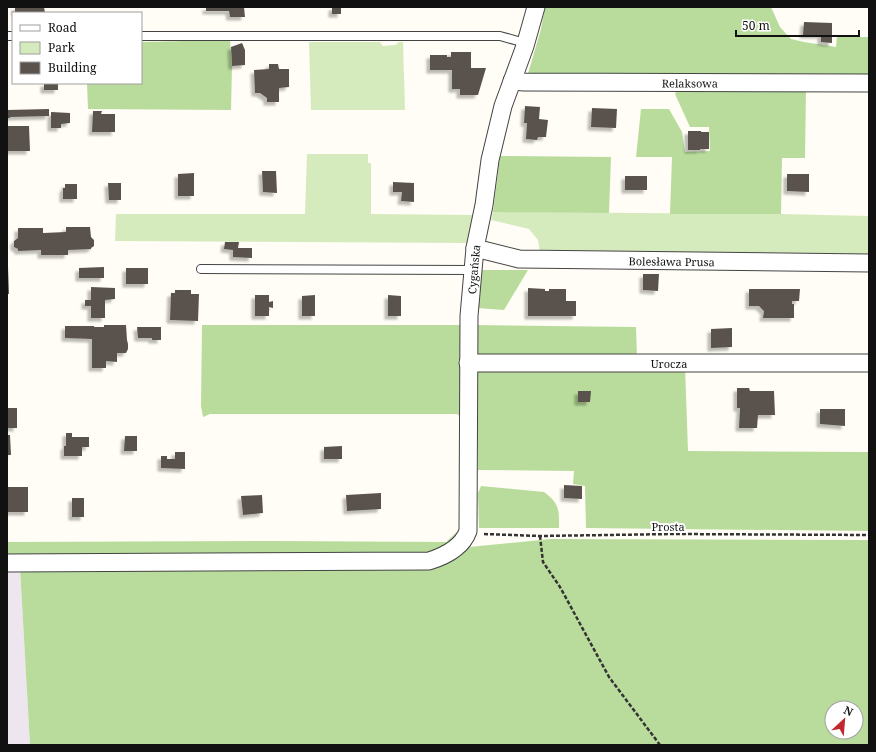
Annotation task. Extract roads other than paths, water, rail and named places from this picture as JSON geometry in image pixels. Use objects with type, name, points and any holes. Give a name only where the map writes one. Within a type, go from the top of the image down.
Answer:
[{"type":"street","name":"Cygańska","points":[[7,563],[429,560],[439,558],[458,546],[466,535],[469,434],[469,316],[475,248],[484,205],[490,160],[503,106],[525,46],[536,7]]},
{"type":"street","name":"Relaksowa","points":[[512,81],[869,83]]},
{"type":"street","name":"Bolesława Prusa","points":[[475,248],[519,259],[869,263]]},
{"type":"street","name":"Urocza","points":[[468,363],[869,363]]},
{"type":"lane","points":[[142,36],[500,36],[518,41],[525,46]]},
{"type":"lane","points":[[201,269],[472,270]]}]
